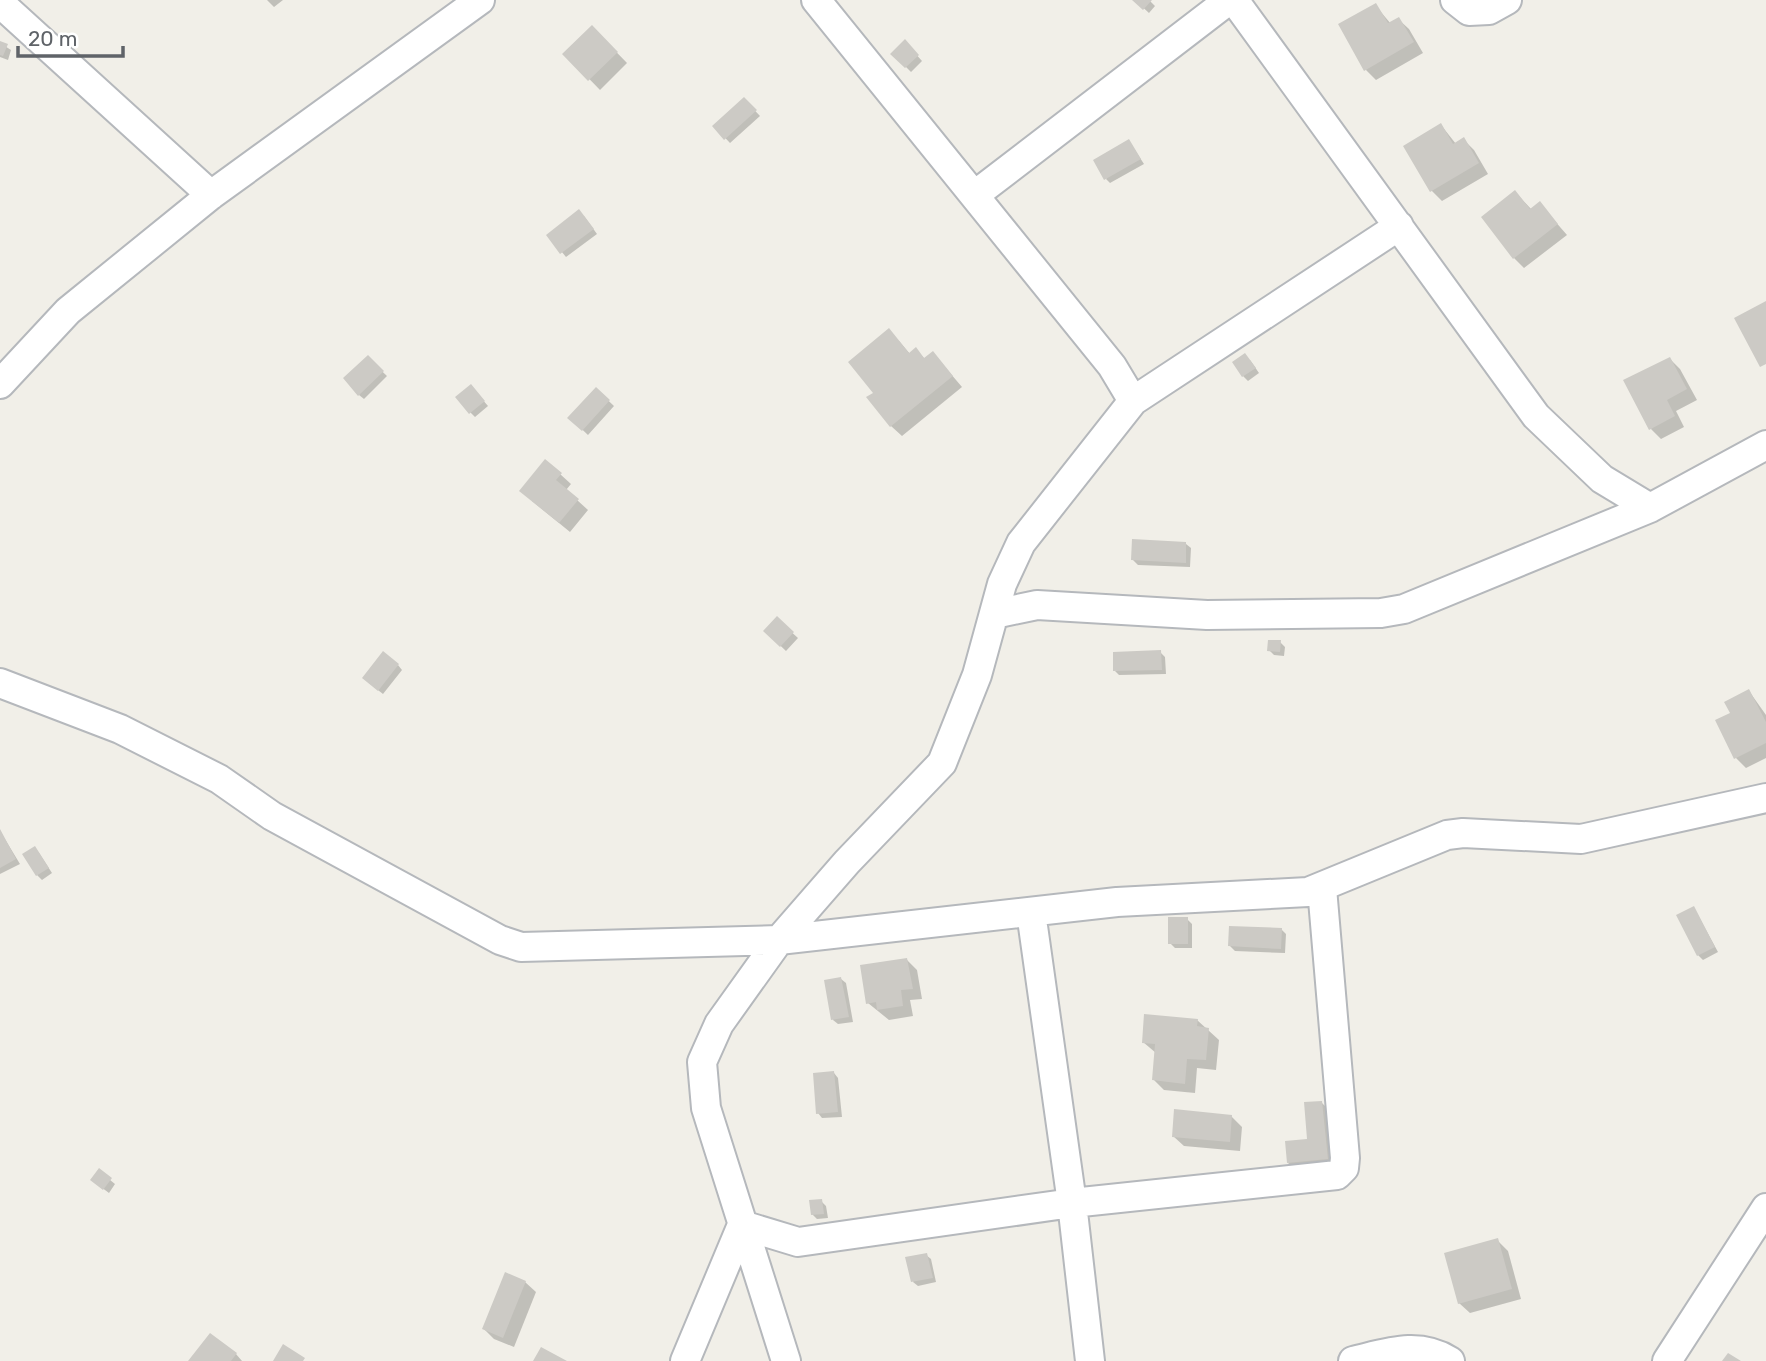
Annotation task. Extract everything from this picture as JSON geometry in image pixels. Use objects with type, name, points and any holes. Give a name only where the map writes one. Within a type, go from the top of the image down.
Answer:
[{"type":"street","points":[[0,384],[68,311],[211,195],[481,0]]},
{"type":"street","points":[[816,0],[976,194],[1112,366],[1133,401]]},
{"type":"street","points":[[976,194],[1229,0]]},
{"type":"street","points":[[1234,0],[1536,416],[1602,479],[1650,508]]},
{"type":"street","points":[[1455,0],[1469,11],[1489,10],[1507,0]]},
{"type":"street","points":[[0,3],[211,195]]},
{"type":"street","points":[[786,1361],[706,1108],[702,1062],[719,1024],[779,940],[847,862],[942,763],[977,675],[1002,584],[1021,543],[1133,401],[1399,226]]},
{"type":"street","points":[[994,614],[1037,605],[1207,615],[1404,609],[1650,508],[1766,445]]},
{"type":"street","points":[[0,683],[120,729],[219,779],[272,816],[500,940],[521,947],[779,940],[1117,902],[1308,891],[1322,888],[1447,835],[1590,838],[1766,798]]},
{"type":"street","points":[[742,1225],[798,1242],[1072,1203],[1337,1175],[1344,1168],[1322,888]]},
{"type":"street","points":[[1031,912],[1072,1203],[1090,1361]]},
{"type":"street","points":[[1667,1361],[1766,1208]]},
{"type":"street","points":[[685,1361],[742,1225]]},
{"type":"street","points":[[1353,1361],[1402,1349],[1433,1350],[1450,1361]]},
{"type":"building","points":[[1132,0],[1152,0],[1143,10]]},
{"type":"building","points":[[1376,3],[1388,23],[1399,17],[1414,42],[1364,71],[1338,24]]},
{"type":"building","points":[[592,25],[618,52],[588,81],[562,54]]},
{"type":"building","points":[[905,39],[919,55],[905,68],[890,54]]},
{"type":"building","points":[[0,41],[8,44],[3,56],[0,55]]},
{"type":"building","points":[[744,97],[757,110],[724,140],[712,126]]},
{"type":"building","points":[[1441,123],[1453,144],[1464,137],[1479,163],[1430,192],[1403,146]]},
{"type":"building","points":[[1129,139],[1141,159],[1104,180],[1093,160]]},
{"type":"building","points":[[1515,190],[1530,209],[1540,201],[1558,224],[1513,259],[1481,217]]},
{"type":"building","points":[[579,209],[594,229],[560,254],[546,235]]},
{"type":"building","points":[[1766,301],[1766,364],[1760,367],[1734,318]]},
{"type":"building","points":[[889,328],[909,353],[916,347],[924,358],[933,351],[953,376],[890,427],[866,397],[873,393],[848,362]]},
{"type":"building","points":[[1245,353],[1256,368],[1242,377],[1232,362]]},
{"type":"building","points":[[368,355],[384,371],[358,396],[343,378]]},
{"type":"building","points":[[1670,357],[1687,389],[1667,400],[1675,416],[1649,430],[1623,380]]},
{"type":"building","points":[[471,384],[485,401],[469,414],[455,397]]},
{"type":"building","points":[[596,387],[610,400],[582,431],[567,418]]},
{"type":"building","points":[[545,459],[562,473],[556,480],[579,499],[559,523],[519,491]]},
{"type":"building","points":[[1132,539],[1186,542],[1186,563],[1131,560]]},
{"type":"building","points":[[777,616],[794,632],[780,647],[763,631]]},
{"type":"building","points":[[1268,640],[1281,640],[1280,652],[1267,651]]},
{"type":"building","points":[[1161,650],[1162,670],[1113,671],[1113,652]]},
{"type":"building","points":[[383,651],[399,664],[378,691],[362,678]]},
{"type":"building","points":[[1749,689],[1766,722],[1766,743],[1734,759],[1715,720],[1730,713],[1724,702]]},
{"type":"building","points":[[0,829],[16,859],[0,868]]},
{"type":"building","points":[[35,846],[49,868],[36,876],[22,854]]},
{"type":"building","points":[[1694,906],[1715,947],[1697,956],[1676,915]]},
{"type":"building","points":[[1168,917],[1188,917],[1188,944],[1168,944]]},
{"type":"building","points":[[1229,926],[1282,928],[1281,949],[1228,946]]},
{"type":"building","points":[[907,958],[913,989],[901,990],[903,1006],[877,1010],[876,1002],[866,1004],[860,965]]},
{"type":"building","points":[[841,977],[849,1017],[831,1020],[824,980]]},
{"type":"building","points":[[1144,1014],[1198,1019],[1197,1026],[1209,1028],[1206,1060],[1187,1059],[1185,1084],[1152,1080],[1155,1044],[1142,1043]]},
{"type":"building","points":[[834,1071],[838,1112],[816,1114],[813,1073]]},
{"type":"building","points":[[1322,1101],[1328,1159],[1287,1163],[1285,1141],[1307,1139],[1304,1102]]},
{"type":"building","points":[[1174,1109],[1232,1115],[1230,1142],[1172,1137]]},
{"type":"building","points":[[99,1168],[112,1178],[103,1190],[90,1180]]},
{"type":"building","points":[[822,1199],[824,1214],[811,1215],[809,1200]]},
{"type":"building","points":[[1498,1238],[1512,1289],[1458,1304],[1444,1253]]},
{"type":"building","points":[[927,1253],[933,1278],[911,1282],[905,1257]]},
{"type":"building","points":[[505,1272],[526,1281],[503,1338],[482,1329]]},
{"type":"building","points":[[210,1333],[237,1353],[231,1361],[188,1361]]},
{"type":"building","points":[[283,1344],[305,1358],[303,1361],[273,1361]]},
{"type":"building","points":[[541,1347],[567,1361],[533,1361]]},
{"type":"building","points":[[1728,1353],[1741,1361],[1722,1361]]}]
